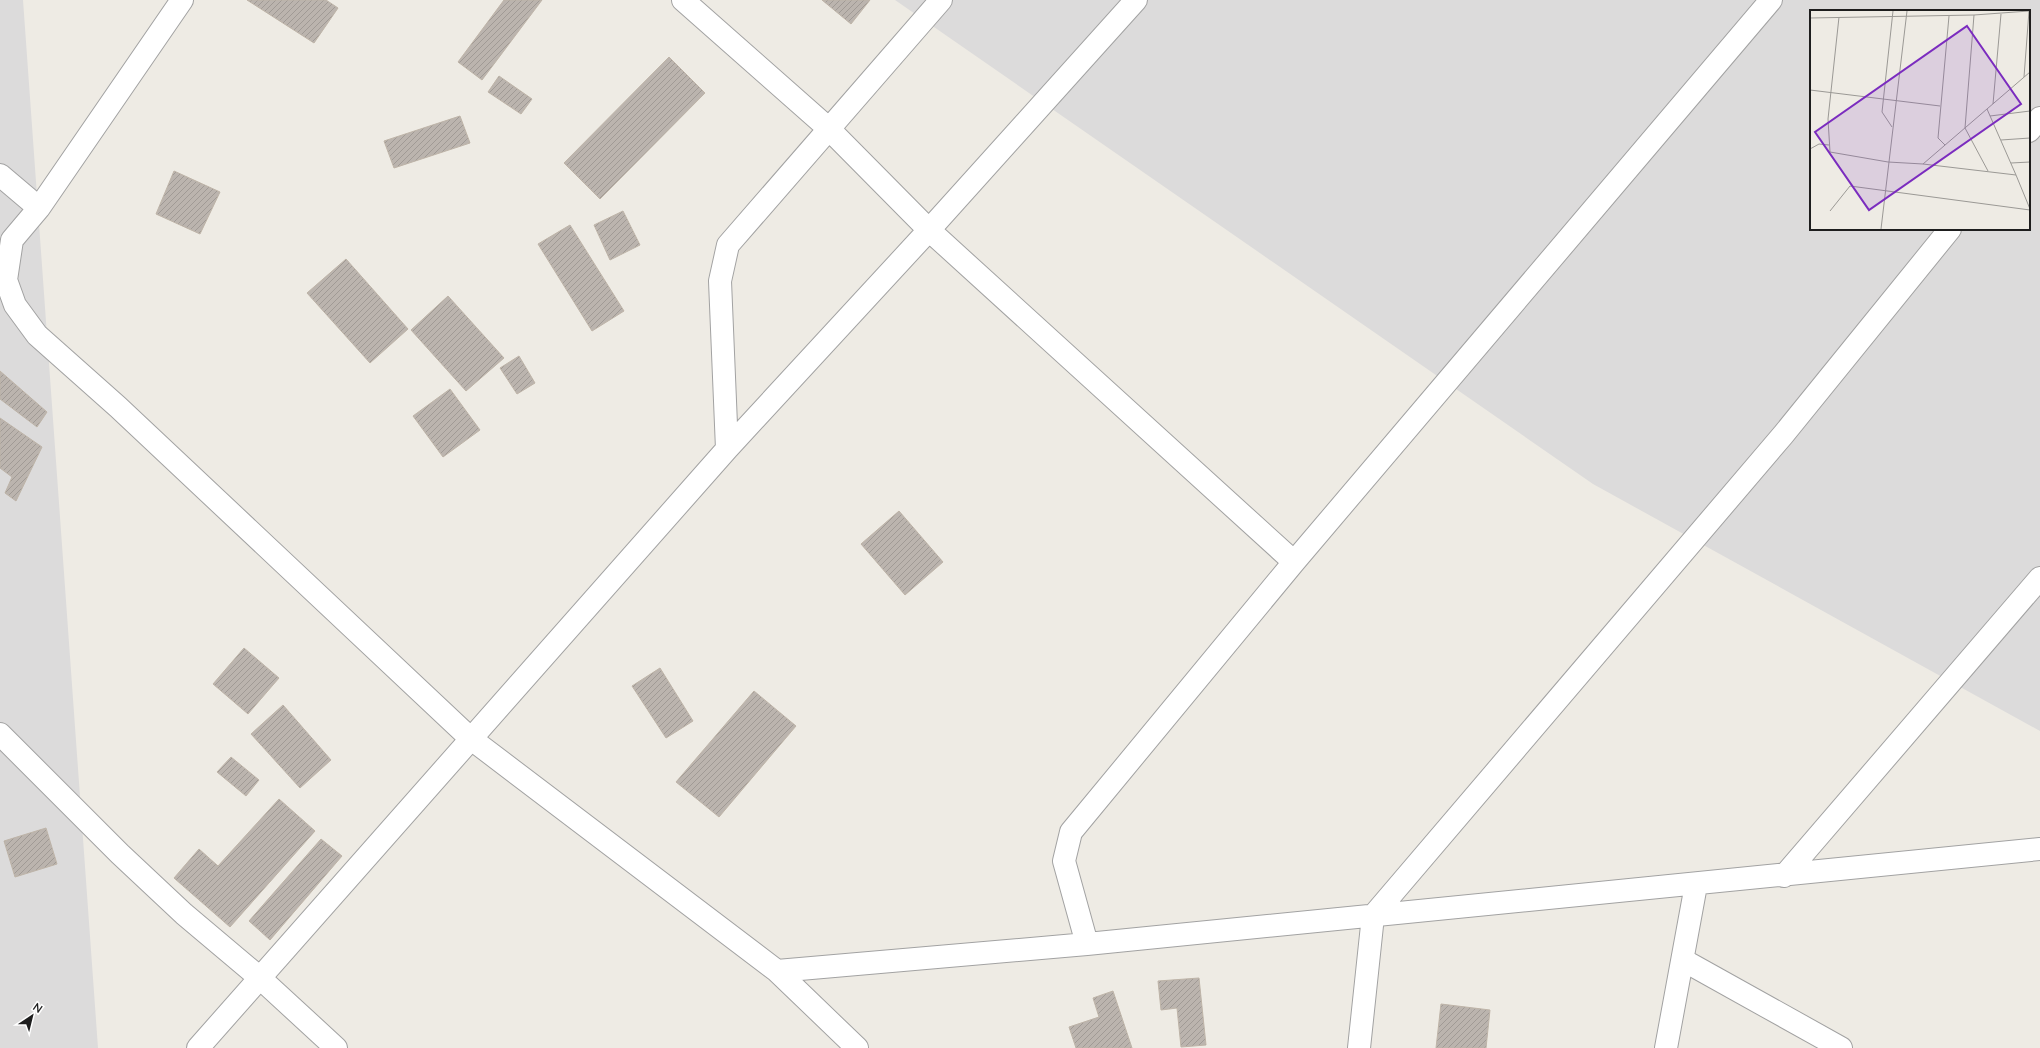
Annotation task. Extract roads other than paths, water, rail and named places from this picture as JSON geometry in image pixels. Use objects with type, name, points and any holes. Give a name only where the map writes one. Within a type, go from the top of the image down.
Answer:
[{"type":"street","points":[[182,0],[39,208],[12,240],[6,280],[15,305],[37,335],[118,407],[470,738],[777,971],[857,1048]]},
{"type":"street","points":[[683,0],[828,128],[929,230],[1294,562]]},
{"type":"street","points":[[727,450],[720,281],[728,245],[828,128],[941,0]]},
{"type":"street","points":[[198,1048],[470,738],[727,450],[929,230],[1136,0]]},
{"type":"street","points":[[1087,944],[1064,861],[1071,832],[1294,562],[1771,0]]},
{"type":"street","points":[[2030,130],[2040,118]]},
{"type":"street","points":[[0,175],[39,208]]},
{"type":"street","points":[[1359,1048],[1373,916],[1783,435],[1949,230]]},
{"type":"street","points":[[1784,876],[2040,578]]},
{"type":"street","points":[[0,734],[114,848],[184,914],[260,978],[336,1048]]},
{"type":"street","points":[[777,971],[1087,944],[1696,885],[2040,849]]},
{"type":"street","points":[[1666,1048],[1696,885]]},
{"type":"street","points":[[1683,960],[1841,1048]]}]
